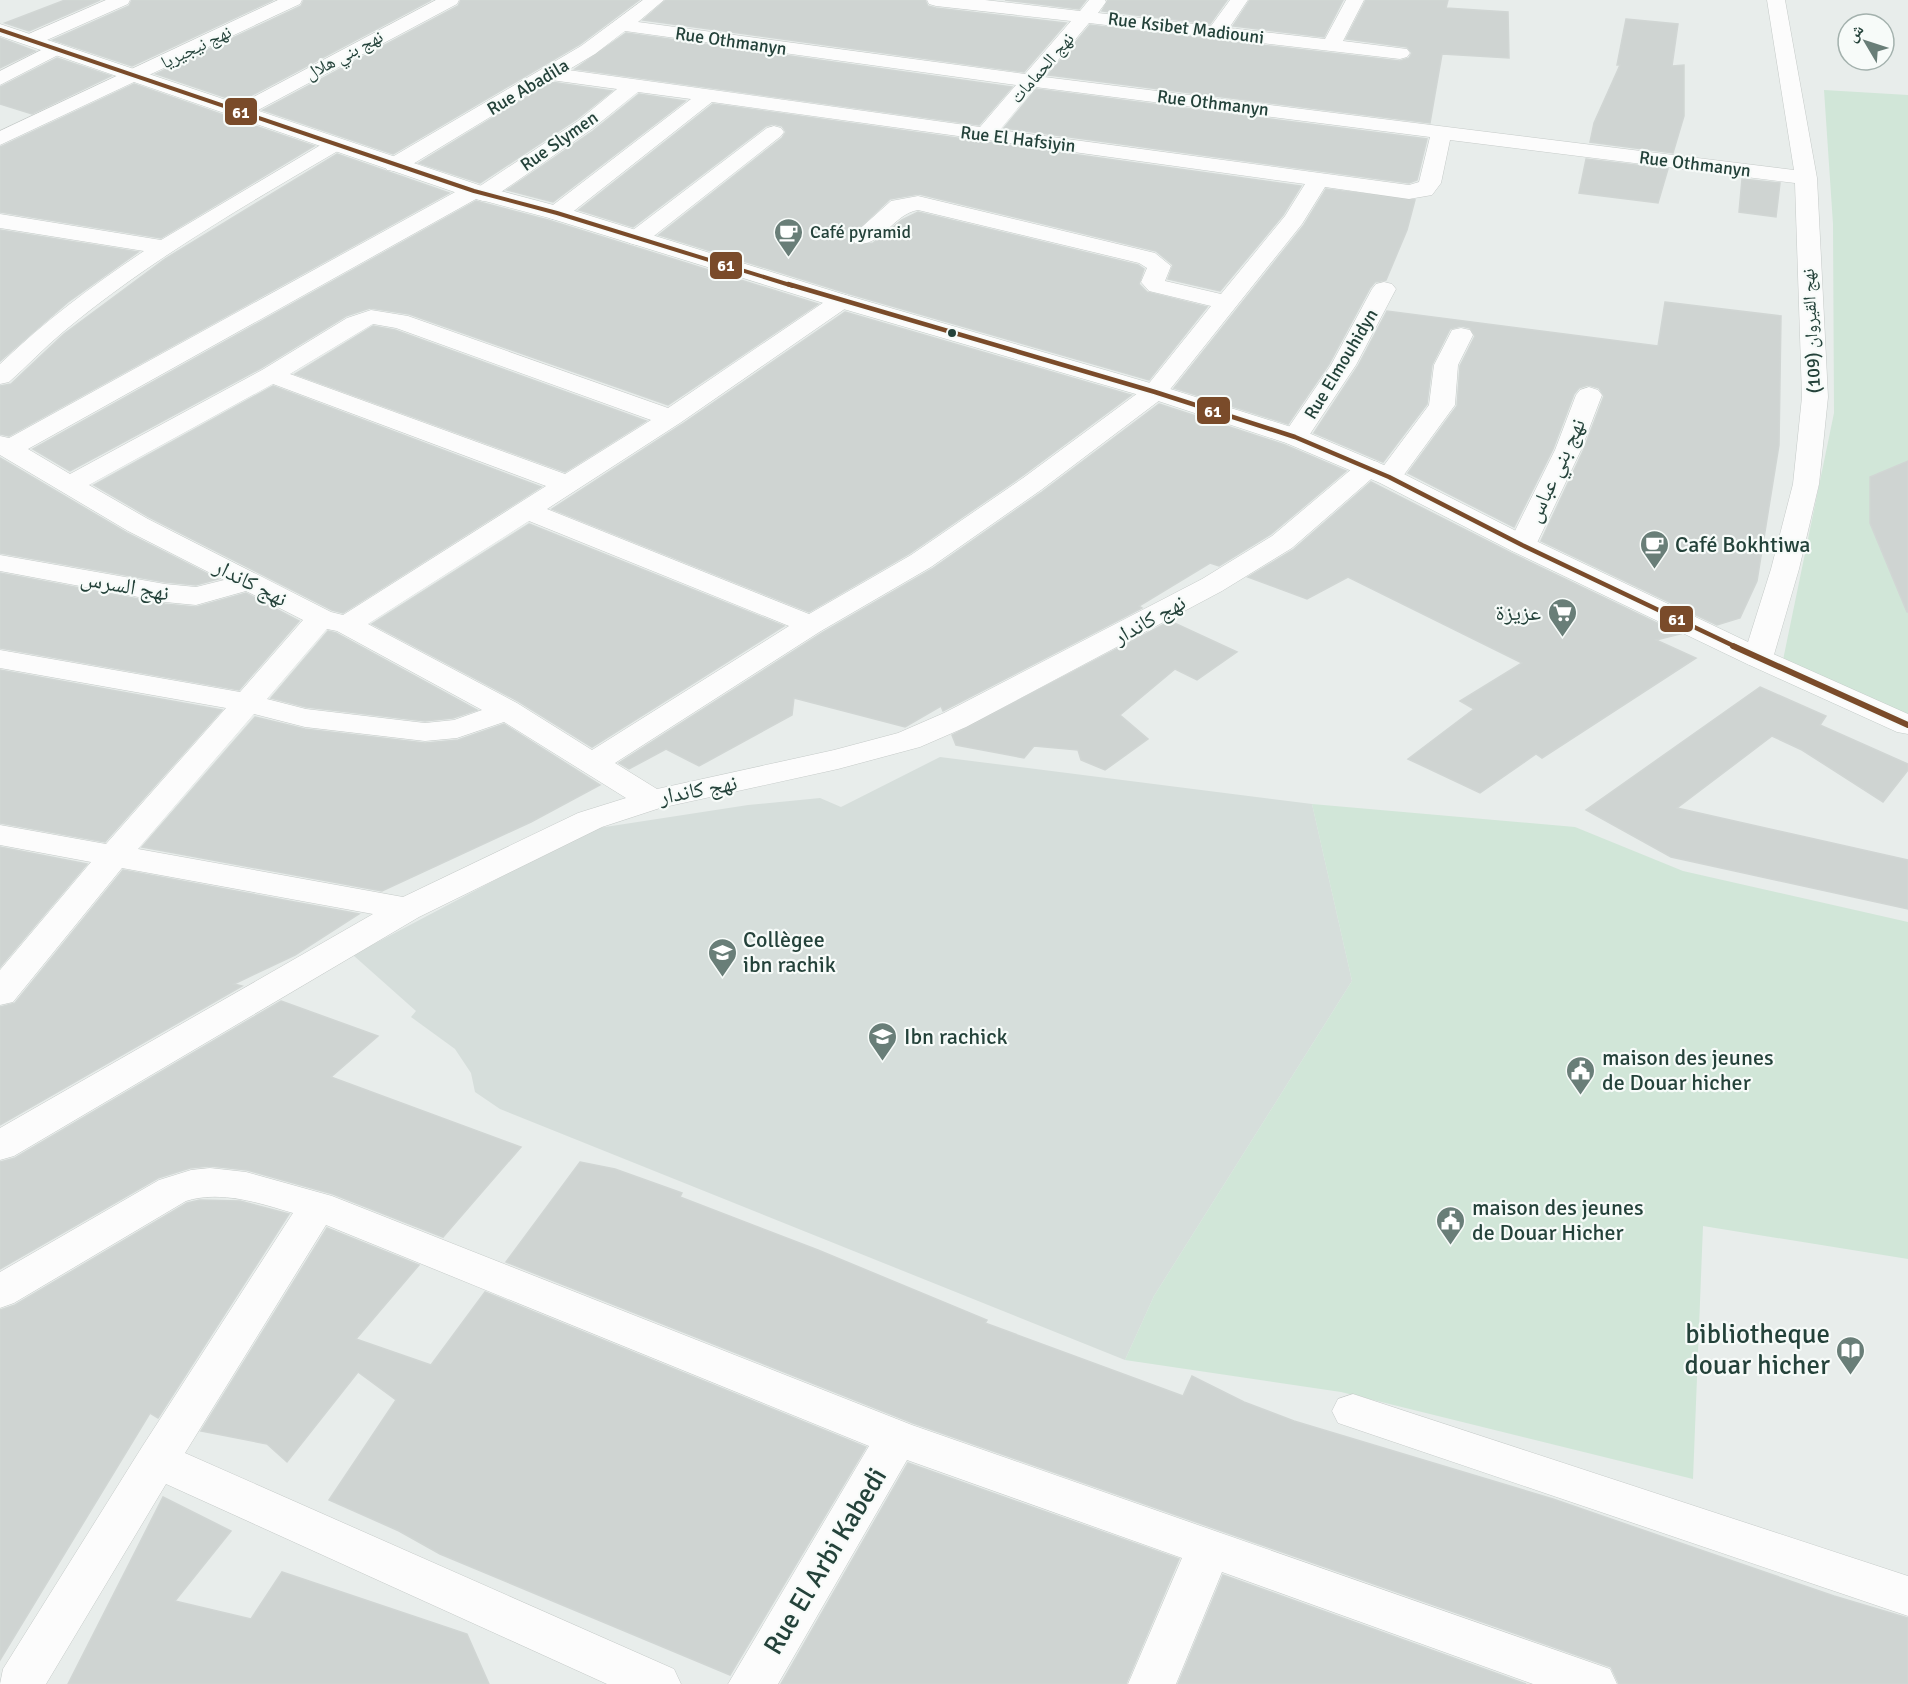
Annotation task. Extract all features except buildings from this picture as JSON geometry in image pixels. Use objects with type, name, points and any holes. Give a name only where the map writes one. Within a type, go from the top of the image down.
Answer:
[{"type":"street","points":[[31,40],[121,0]]},
{"type":"street","name":"نهج نيجيريا","points":[[0,139],[47,115],[135,77],[293,0]]},
{"type":"street","name":"نهج بني هلال","points":[[240,112],[450,0]]},
{"type":"street","name":"Rue Abadila","points":[[395,165],[588,50],[655,0]]},
{"type":"street","name":"Rue Ksibet Madiouni","points":[[936,0],[1093,8],[1216,32],[1400,53]]},
{"type":"street","points":[[1216,32],[1239,0]]},
{"type":"street","points":[[1331,46],[1355,0]]},
{"type":"street","name":"نهج القيروان (109)","points":[[1758,658],[1785,568],[1806,484],[1815,397],[1806,178],[1776,0]]},
{"type":"street","name":"نهج الحمامات","points":[[984,135],[1093,8]]},
{"type":"street","name":"Rue Othmanyn","points":[[621,25],[1031,80],[1806,178]]},
{"type":"street","points":[[0,30],[478,193],[557,213],[842,301],[1155,392],[1295,437],[1379,472],[1522,546],[1758,658],[1908,725]]},
{"type":"street","points":[[0,79],[54,50]]},
{"type":"street","name":"Rue El Hafsiyin","points":[[550,74],[1409,192],[1424,190],[1430,183],[1442,131]]},
{"type":"street","name":"Rue Slymen","points":[[4,446],[478,193],[585,125],[633,86]]},
{"type":"street","points":[[557,213],[708,96]]},
{"type":"street","points":[[637,238],[774,132]]},
{"type":"street","points":[[0,377],[62,320],[163,247],[244,195],[336,144]]},
{"type":"street","points":[[593,763],[811,625],[921,561],[1032,484],[1155,392],[1294,219],[1318,181]]},
{"type":"street","points":[[863,238],[902,204],[918,203],[1147,258],[1159,266],[1153,280],[1154,284],[1227,303]]},
{"type":"street","points":[[0,221],[163,247]]},
{"type":"street","name":"Rue Elmouhidyn","points":[[1295,437],[1328,393],[1366,328],[1384,289]]},
{"type":"street","points":[[0,993],[114,856],[248,703],[334,622],[569,485],[842,301]]},
{"type":"street","points":[[69,485],[271,375],[354,323],[371,317],[387,318],[671,418]]},
{"type":"street","name":"نهج كاندار","points":[[4,446],[138,525],[506,710],[652,800],[838,759],[909,740],[955,720],[1212,585],[1282,543],[1379,472],[1442,405],[1446,365],[1461,335]]},
{"type":"street","points":[[271,375],[569,485]]},
{"type":"street","name":"نهج بني عباس","points":[[1522,546],[1528,527],[1568,450],[1589,395]]},
{"type":"street","points":[[526,510],[811,625]]},
{"type":"street","name":"نهج السرس","points":[[0,563],[196,596],[225,590],[249,580]]},
{"type":"street","points":[[0,659],[248,703],[305,718],[440,732],[471,726],[506,710]]},
{"type":"street","points":[[0,1146],[407,909],[590,820],[652,800]]},
{"type":"street","points":[[0,835],[407,909]]},
{"type":"street","points":[[0,1292],[173,1190],[189,1184],[217,1181],[237,1184],[318,1206],[897,1437],[1593,1684]]},
{"type":"street","points":[[20,1684],[157,1460],[318,1206]]},
{"type":"street","points":[[1353,1411],[1908,1596]]},
{"type":"street","name":"Rue El Arbi Kabedi","points":[[752,1684],[897,1437]]},
{"type":"street","points":[[157,1460],[657,1684]]},
{"type":"street","points":[[1152,1684],[1209,1548]]},
{"type":"shaded area","name":"Ibn rachick","points":[[940,757],[1312,804],[1352,981],[1154,1296],[1125,1360],[500,1109],[475,1092],[471,1073],[455,1049],[411,1017],[416,1011],[353,955],[592,829],[748,805],[820,798],[841,807]]},
{"type":"green space","points":[[1824,90],[1908,95],[1908,715],[1783,660],[1834,413],[1833,224]]},
{"type":"green space","name":"maison des jeunes de Douar Hicher","points":[[1312,804],[1575,827],[1683,871],[1908,922],[1908,1259],[1703,1226],[1693,1479],[1341,1392],[1125,1360],[1154,1296],[1352,981]]},
{"type":"transit line","name":"61","points":[[0,30],[474,191],[557,213],[841,301],[1155,392],[1295,437],[1389,477],[1522,545],[1758,658],[1908,725]]},
{"type":"place","name":"Café pyramid","points":[[789,258]]},
{"type":"place","name":"Café Bokhtiwa","points":[[1654,570]]},
{"type":"place","name":"عزيزة","points":[[1562,638]]},
{"type":"place","name":"Collègee ibn rachik","points":[[722,978]]},
{"type":"place","name":"Ibn rachick","points":[[883,1062]]},
{"type":"place","name":"maison des jeunes de Douar hicher","points":[[1581,1096]]},
{"type":"place","name":"maison des jeunes de Douar Hicher","points":[[1451,1246]]},
{"type":"place","name":"bibliotheque douar hicher","points":[[1851,1376]]}]
